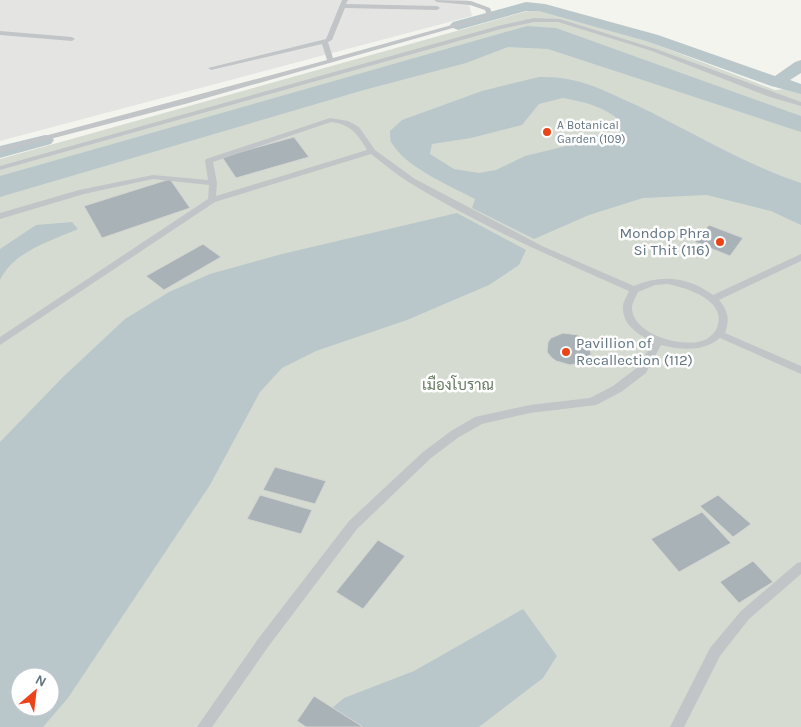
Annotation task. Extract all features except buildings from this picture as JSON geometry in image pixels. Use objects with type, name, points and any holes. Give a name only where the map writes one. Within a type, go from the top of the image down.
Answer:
[{"type":"lane","points":[[0,150],[108,123],[331,61],[486,17],[489,14],[488,9],[481,5],[437,0]]},
{"type":"lane","points":[[211,68],[325,43],[332,38],[344,3],[437,8]]},
{"type":"lane","points":[[0,168],[500,26],[534,20],[558,20],[637,45],[801,104]]},
{"type":"lane","points":[[0,33],[72,39]]},
{"type":"lane","points":[[325,43],[331,61]]},
{"type":"lane","points":[[212,200],[213,183],[209,161],[212,159],[330,120],[347,122],[357,128],[372,151],[412,181],[539,248],[634,290]]},
{"type":"lane","points":[[0,342],[212,200],[372,151]]},
{"type":"lane","points":[[0,216],[82,192],[153,177],[213,183]]},
{"type":"lane","points":[[714,299],[801,257]]},
{"type":"lane","points":[[666,281],[686,284],[701,290],[714,299],[721,310],[724,320],[719,334],[703,344],[683,347],[658,342],[643,334],[630,320],[626,309],[629,298],[634,290],[651,283],[666,281]]},
{"type":"lane","points":[[719,334],[801,370]]},
{"type":"lane","points":[[204,727],[263,644],[353,525],[427,455],[455,434],[479,420],[530,409],[592,402],[617,389],[642,370],[658,342]]},
{"type":"lane","points":[[677,727],[715,652],[745,615],[801,567]]},
{"type":"shaded area","points":[[0,0],[468,0],[472,16],[0,141]]},
{"type":"shaded area","points":[[527,26],[556,28],[801,116],[801,132],[548,49],[508,47],[466,63],[364,90],[0,197],[0,176]]},
{"type":"shaded area","points":[[539,77],[578,81],[600,89],[657,115],[738,157],[801,183],[801,225],[771,211],[707,195],[643,198],[589,215],[534,239],[472,208],[475,199],[417,168],[391,142],[390,131],[402,120],[482,91]],"holes":[[[563,98],[593,105],[614,116],[620,121],[621,139],[610,145],[583,142],[525,156],[496,170],[479,173],[454,169],[430,154],[432,144],[471,138],[522,125],[539,104]]]},
{"type":"shaded area","points":[[457,213],[526,250],[519,265],[489,285],[407,320],[316,351],[282,368],[260,392],[210,485],[68,698],[60,707],[60,667],[10,667],[10,717],[52,717],[43,727],[0,727],[0,442],[63,377],[125,319],[169,292],[210,274],[282,254]]},
{"type":"shaded area","points":[[72,222],[78,229],[24,254],[14,261],[0,280],[0,249],[36,225]]},
{"type":"shaded area","points":[[523,609],[557,656],[543,678],[479,727],[309,727],[344,698],[414,671]]},
{"type":"green space","name":"เมืองโบราณ","points":[[535,9],[644,40],[775,90],[797,88],[801,90],[801,727],[0,727],[0,159]]},
{"type":"waterway","points":[[458,25],[526,6],[540,7],[652,38],[777,82]]},
{"type":"waterway","points":[[777,82],[801,65]]},
{"type":"waterway","points":[[777,82],[801,89]]},
{"type":"waterway","points":[[0,152],[45,140]]},
{"type":"place","name":"A Botanical Garden (109)","points":[[547,132]]},
{"type":"place","name":"Mondop Phra Si Thit (116)","points":[[720,242]]},
{"type":"place","name":"Pavillion of Recallection (112)","points":[[566,352]]}]
